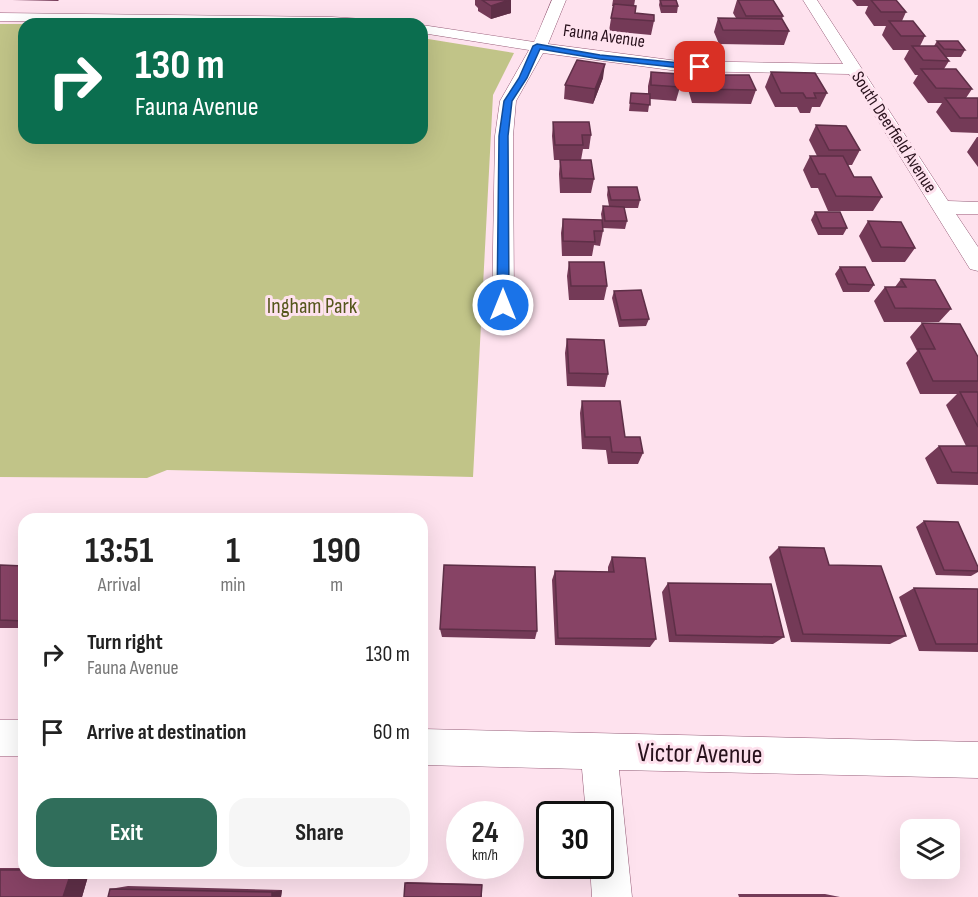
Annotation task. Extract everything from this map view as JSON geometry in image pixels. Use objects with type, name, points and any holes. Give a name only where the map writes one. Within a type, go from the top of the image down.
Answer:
[{"type":"street","points":[[154,18],[167,0]]},
{"type":"street","points":[[503,305],[504,136],[508,101],[544,37],[559,0]]},
{"type":"street","name":"South Deerfield Avenue","points":[[810,0],[978,264]]},
{"type":"street","points":[[0,18],[18,18]]},
{"type":"street","name":"Fauna Avenue","points":[[428,30],[678,66],[854,69]]},
{"type":"street","points":[[942,207],[978,208]]},
{"type":"street","points":[[0,738],[18,738]]},
{"type":"street","name":"Victor Avenue","points":[[428,747],[978,760]]},
{"type":"street","points":[[599,751],[612,897]]},
{"type":"green space","name":"Ingham Park","points":[[0,24],[18,24],[18,144],[428,144],[428,39],[514,53],[493,95],[473,477],[167,470],[147,478],[0,477]]},
{"type":"building","points":[[482,0],[509,0],[491,6]]},
{"type":"building","points":[[660,0],[676,0],[678,6],[662,6]]},
{"type":"building","points":[[738,0],[773,0],[783,16],[746,16]]},
{"type":"building","points":[[871,0],[896,0],[906,12],[881,12]]},
{"type":"building","points":[[614,4],[636,6],[635,13],[654,15],[654,21],[611,18]]},
{"type":"building","points":[[718,18],[782,19],[789,31],[723,30]]},
{"type":"building","points":[[889,21],[913,21],[925,36],[901,36]]},
{"type":"building","points":[[937,41],[958,41],[965,50],[944,49]]},
{"type":"building","points":[[912,46],[937,46],[949,61],[923,60]]},
{"type":"building","points":[[577,60],[605,64],[595,89],[565,85]]},
{"type":"building","points":[[921,69],[956,69],[972,89],[936,88]]},
{"type":"building","points":[[651,72],[679,74],[680,87],[651,85]]},
{"type":"building","points":[[771,72],[815,73],[827,93],[814,93],[816,98],[806,98],[803,93],[781,93]]},
{"type":"building","points":[[691,75],[749,75],[756,90],[696,89]]},
{"type":"building","points":[[631,93],[650,94],[650,105],[630,103]]},
{"type":"building","points":[[945,98],[978,98],[978,118],[960,118]]},
{"type":"building","points":[[553,122],[589,122],[591,135],[582,135],[583,145],[555,145]]},
{"type":"building","points":[[816,125],[846,126],[860,150],[829,150]]},
{"type":"building","points":[[810,156],[843,156],[854,177],[871,177],[882,197],[836,196],[825,174],[819,174]]},
{"type":"building","points":[[560,160],[591,160],[594,179],[562,178]]},
{"type":"building","points":[[608,187],[637,187],[640,200],[611,200]]},
{"type":"building","points":[[603,206],[624,207],[627,221],[605,221]]},
{"type":"building","points":[[815,212],[840,212],[847,228],[822,228]]},
{"type":"building","points":[[563,219],[602,220],[603,231],[594,231],[595,242],[563,241]]},
{"type":"building","points":[[868,221],[901,222],[915,248],[881,247]]},
{"type":"building","points":[[569,262],[604,262],[607,286],[571,286]]},
{"type":"building","points":[[840,267],[865,267],[874,285],[848,284]]},
{"type":"building","points":[[901,279],[935,280],[951,309],[895,308],[885,287],[906,287]]},
{"type":"building","points":[[641,290],[649,319],[621,320],[614,291]]},
{"type":"building","points":[[922,323],[960,324],[978,357],[978,381],[933,381],[918,349],[935,349]]},
{"type":"building","points":[[567,339],[604,340],[608,374],[569,373]]},
{"type":"building","points":[[960,392],[978,392],[978,427]]},
{"type":"building","points":[[582,401],[620,401],[625,437],[640,437],[643,453],[612,452],[610,437],[585,437]]},
{"type":"building","points":[[939,446],[978,446],[978,473],[952,472]]},
{"type":"building","points":[[924,521],[958,522],[978,571],[944,570]]},
{"type":"building","points":[[779,547],[824,548],[829,565],[881,566],[906,636],[803,634]]},
{"type":"building","points":[[612,557],[645,558],[656,639],[558,638],[555,571],[614,572]]},
{"type":"building","points":[[0,565],[18,566],[18,621],[0,620]]},
{"type":"building","points":[[444,565],[535,567],[537,631],[440,629]]},
{"type":"building","points":[[668,583],[771,584],[784,637],[676,635]]},
{"type":"building","points":[[914,588],[978,589],[978,644],[936,644]]},
{"type":"building","points":[[0,870],[18,870],[18,879],[69,879],[63,897],[0,897]]},
{"type":"building","points":[[405,883],[482,885],[481,897],[404,897]]},
{"type":"building","points":[[110,889],[272,892],[272,897],[108,897]]},
{"type":"route","points":[[503,305],[504,136],[508,101],[523,78],[537,46],[600,57],[700,67]]}]
